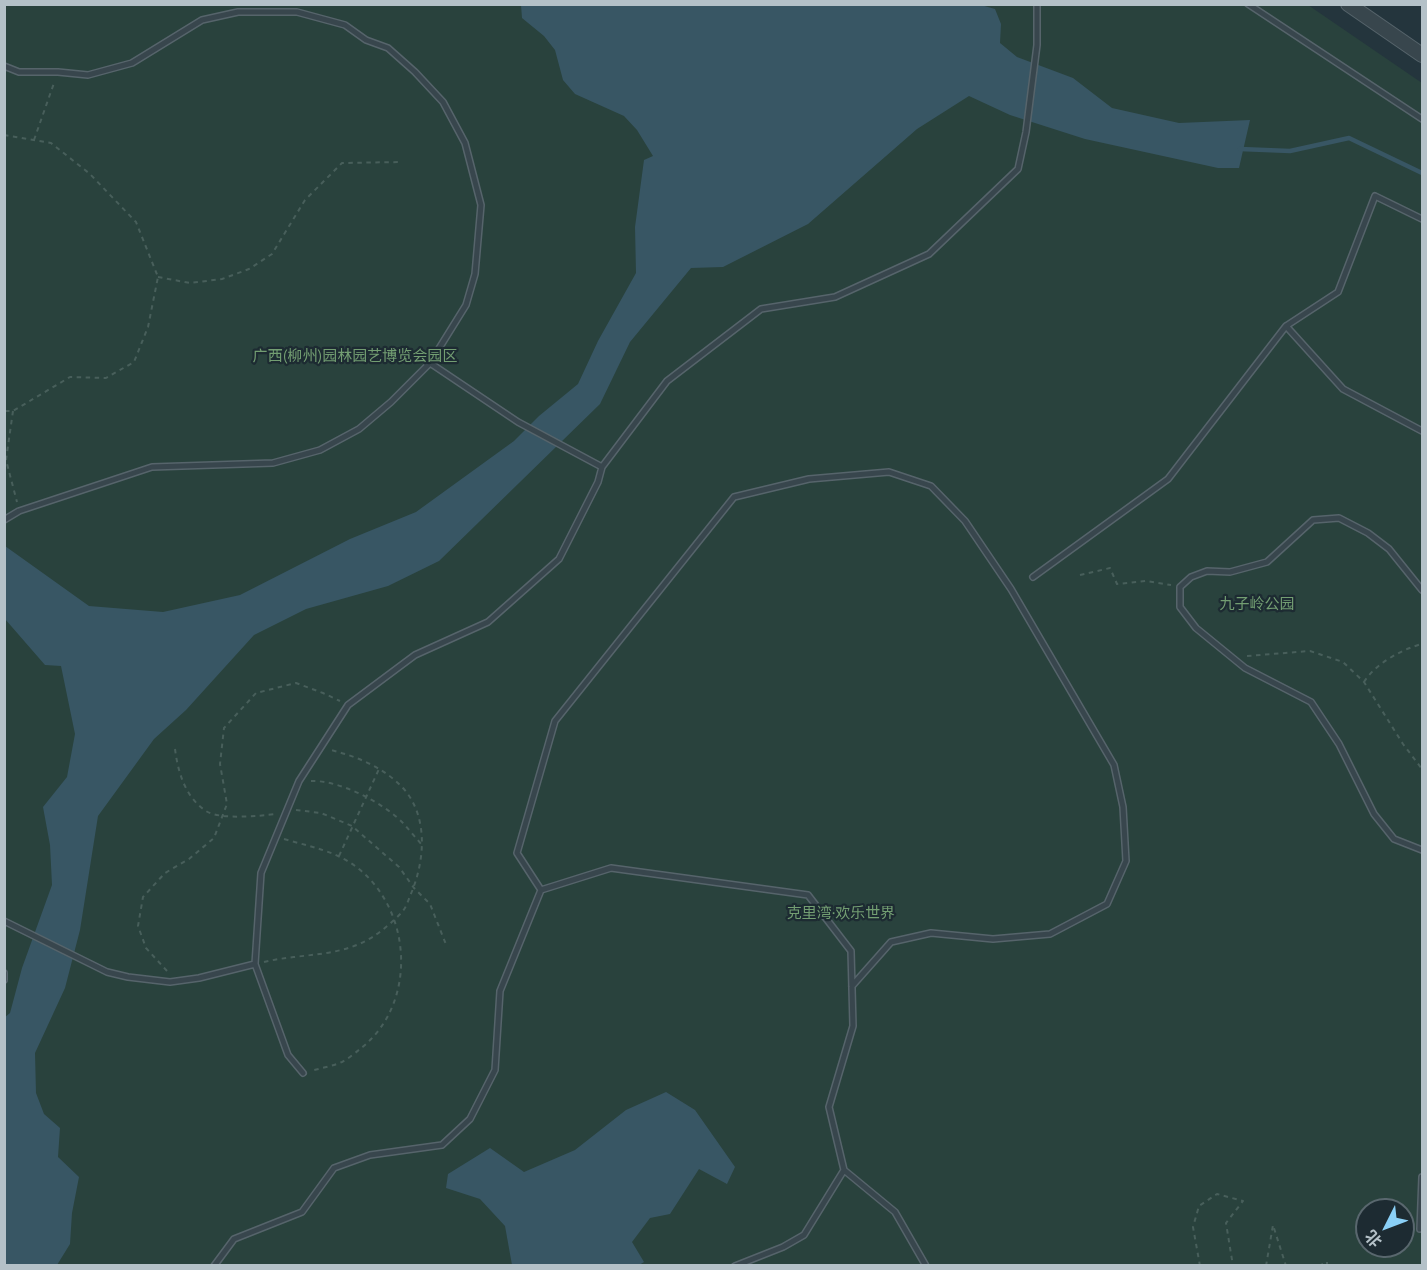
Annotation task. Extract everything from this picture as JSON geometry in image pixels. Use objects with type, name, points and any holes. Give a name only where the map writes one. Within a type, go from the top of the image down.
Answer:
[{"type":"street","points":[[1348,4],[1422,56]]},
{"type":"lane","points":[[1248,4],[1422,119]]},
{"type":"lane","points":[[303,1073],[288,1054],[255,964],[261,873],[299,781],[348,705],[415,655],[488,622],[560,559],[598,482],[602,467],[666,381],[761,309],[835,297],[929,254],[1018,169],[1026,132],[1037,45],[1038,5]]},
{"type":"lane","points":[[4,66],[19,72],[88,75],[132,63],[202,20],[238,12],[297,12],[345,25],[366,40],[388,48],[443,102],[465,143],[482,205],[476,274],[466,305],[430,363],[391,402],[359,429],[320,450],[273,463],[152,467],[19,511],[4,520]]},
{"type":"lane","points":[[1033,577],[1168,479],[1286,327],[1338,292],[1375,196],[1422,219]]},
{"type":"lane","points":[[1286,327],[1343,389],[1422,431]]},
{"type":"lane","points":[[430,363],[518,422],[602,467]]},
{"type":"lane","points":[[541,890],[517,853],[555,721],[734,497],[809,479],[889,472],[931,486],[965,521],[1011,589],[1114,765],[1123,807],[1126,861],[1107,904],[1050,934],[993,939],[931,933],[891,942],[852,986]]},
{"type":"lane","points":[[1422,590],[1389,549],[1368,533],[1340,518],[1313,520],[1267,562],[1230,572],[1207,571],[1191,577],[1180,587],[1180,607],[1196,628],[1245,668],[1311,702],[1339,744],[1374,814],[1394,839],[1422,850]]},
{"type":"lane","points":[[541,890],[611,868],[808,895],[851,951],[853,1026],[829,1107],[844,1170],[895,1212],[926,1266]]},
{"type":"lane","points":[[214,1266],[234,1239],[302,1212],[334,1168],[370,1155],[442,1145],[470,1119],[495,1070],[500,991],[541,890]]},
{"type":"lane","points":[[4,921],[107,972],[128,977],[170,982],[199,978],[255,964]]},
{"type":"lane","points":[[4,973],[4,980]]},
{"type":"lane","points":[[735,1266],[783,1247],[804,1235],[844,1170]]},
{"type":"lane","points":[[1420,1229],[1422,1177]]},
{"type":"path","points":[[34,140],[58,72]]},
{"type":"path","points":[[4,135],[51,143],[90,174],[136,222],[159,277],[148,327],[134,362],[106,378],[70,377],[13,411],[4,411]]},
{"type":"path","points":[[159,277],[190,283],[222,279],[249,269],[272,254],[305,200],[342,163],[401,162]]},
{"type":"path","points":[[13,411],[6,460],[19,511]]},
{"type":"path","points":[[1080,575],[1110,568],[1117,584],[1146,581],[1180,587]]},
{"type":"path","points":[[1364,682],[1371,672],[1410,647],[1422,644]]},
{"type":"path","points":[[1232,658],[1263,653],[1310,651],[1343,662],[1364,682],[1403,744],[1422,769]]},
{"type":"path","points":[[177,981],[146,948],[138,926],[143,897],[165,873],[189,859],[214,838],[227,804],[220,764],[224,728],[256,693],[296,683],[348,705]]},
{"type":"path","points":[[255,964],[349,948],[374,936],[403,911],[414,888],[423,846],[419,817],[404,789],[368,761],[319,748]]},
{"type":"path","points":[[175,749],[177,766],[188,793],[207,812],[261,816],[297,810],[321,813],[352,826],[399,867],[414,888],[430,904],[447,947]]},
{"type":"path","points":[[339,856],[379,769]]},
{"type":"path","points":[[299,781],[317,781],[346,788],[366,798],[402,822],[423,846]]},
{"type":"path","points":[[275,837],[334,852],[360,870],[382,896],[395,918],[400,938],[402,970],[389,1016],[371,1041],[343,1062],[303,1073]]},
{"type":"path","points":[[1200,1266],[1193,1227],[1199,1206],[1217,1194],[1243,1201],[1226,1223],[1233,1266]]},
{"type":"path","points":[[1266,1266],[1273,1225],[1286,1266]]},
{"type":"path","points":[[1319,1266],[1327,1262],[1327,1266]]},
{"type":"green space","points":[[5,5],[1308,5],[1422,83],[1422,1265],[5,1266]]},
{"type":"water","points":[[521,5],[981,5],[995,9],[1001,24],[1000,43],[1017,57],[1073,78],[1112,108],[1179,123],[1250,120],[1239,168],[1218,168],[1085,139],[1010,115],[969,96],[917,129],[808,224],[723,267],[691,268],[630,342],[600,404],[439,561],[388,586],[306,609],[254,635],[186,710],[154,739],[98,816],[80,930],[65,988],[35,1053],[36,1093],[44,1114],[60,1128],[58,1157],[79,1177],[72,1213],[70,1244],[57,1265],[5,1265],[4,1018],[10,1013],[22,968],[52,885],[50,845],[43,807],[67,777],[75,734],[61,666],[45,665],[5,619],[5,546],[89,606],[163,612],[240,595],[350,539],[416,512],[514,441],[539,416],[578,384],[598,341],[636,273],[635,227],[644,160],[653,156],[637,130],[624,116],[575,94],[563,80],[555,50],[544,36],[522,18]]},
{"type":"water","points":[[666,1092],[695,1110],[735,1167],[727,1184],[699,1169],[670,1214],[650,1218],[632,1242],[644,1262],[639,1265],[512,1265],[505,1226],[480,1199],[446,1188],[448,1174],[490,1148],[524,1172],[575,1150],[626,1110]]},
{"type":"waterway","points":[[1240,149],[1290,151],[1349,138],[1422,173]]},
{"type":"park label","name":"广西(柳州)园林园艺博览会园区","points":[[355,356]]},
{"type":"park label","name":"九子岭公园","points":[[1257,604]]},
{"type":"park label","name":"克里湾·欢乐世界","points":[[841,913]]}]
